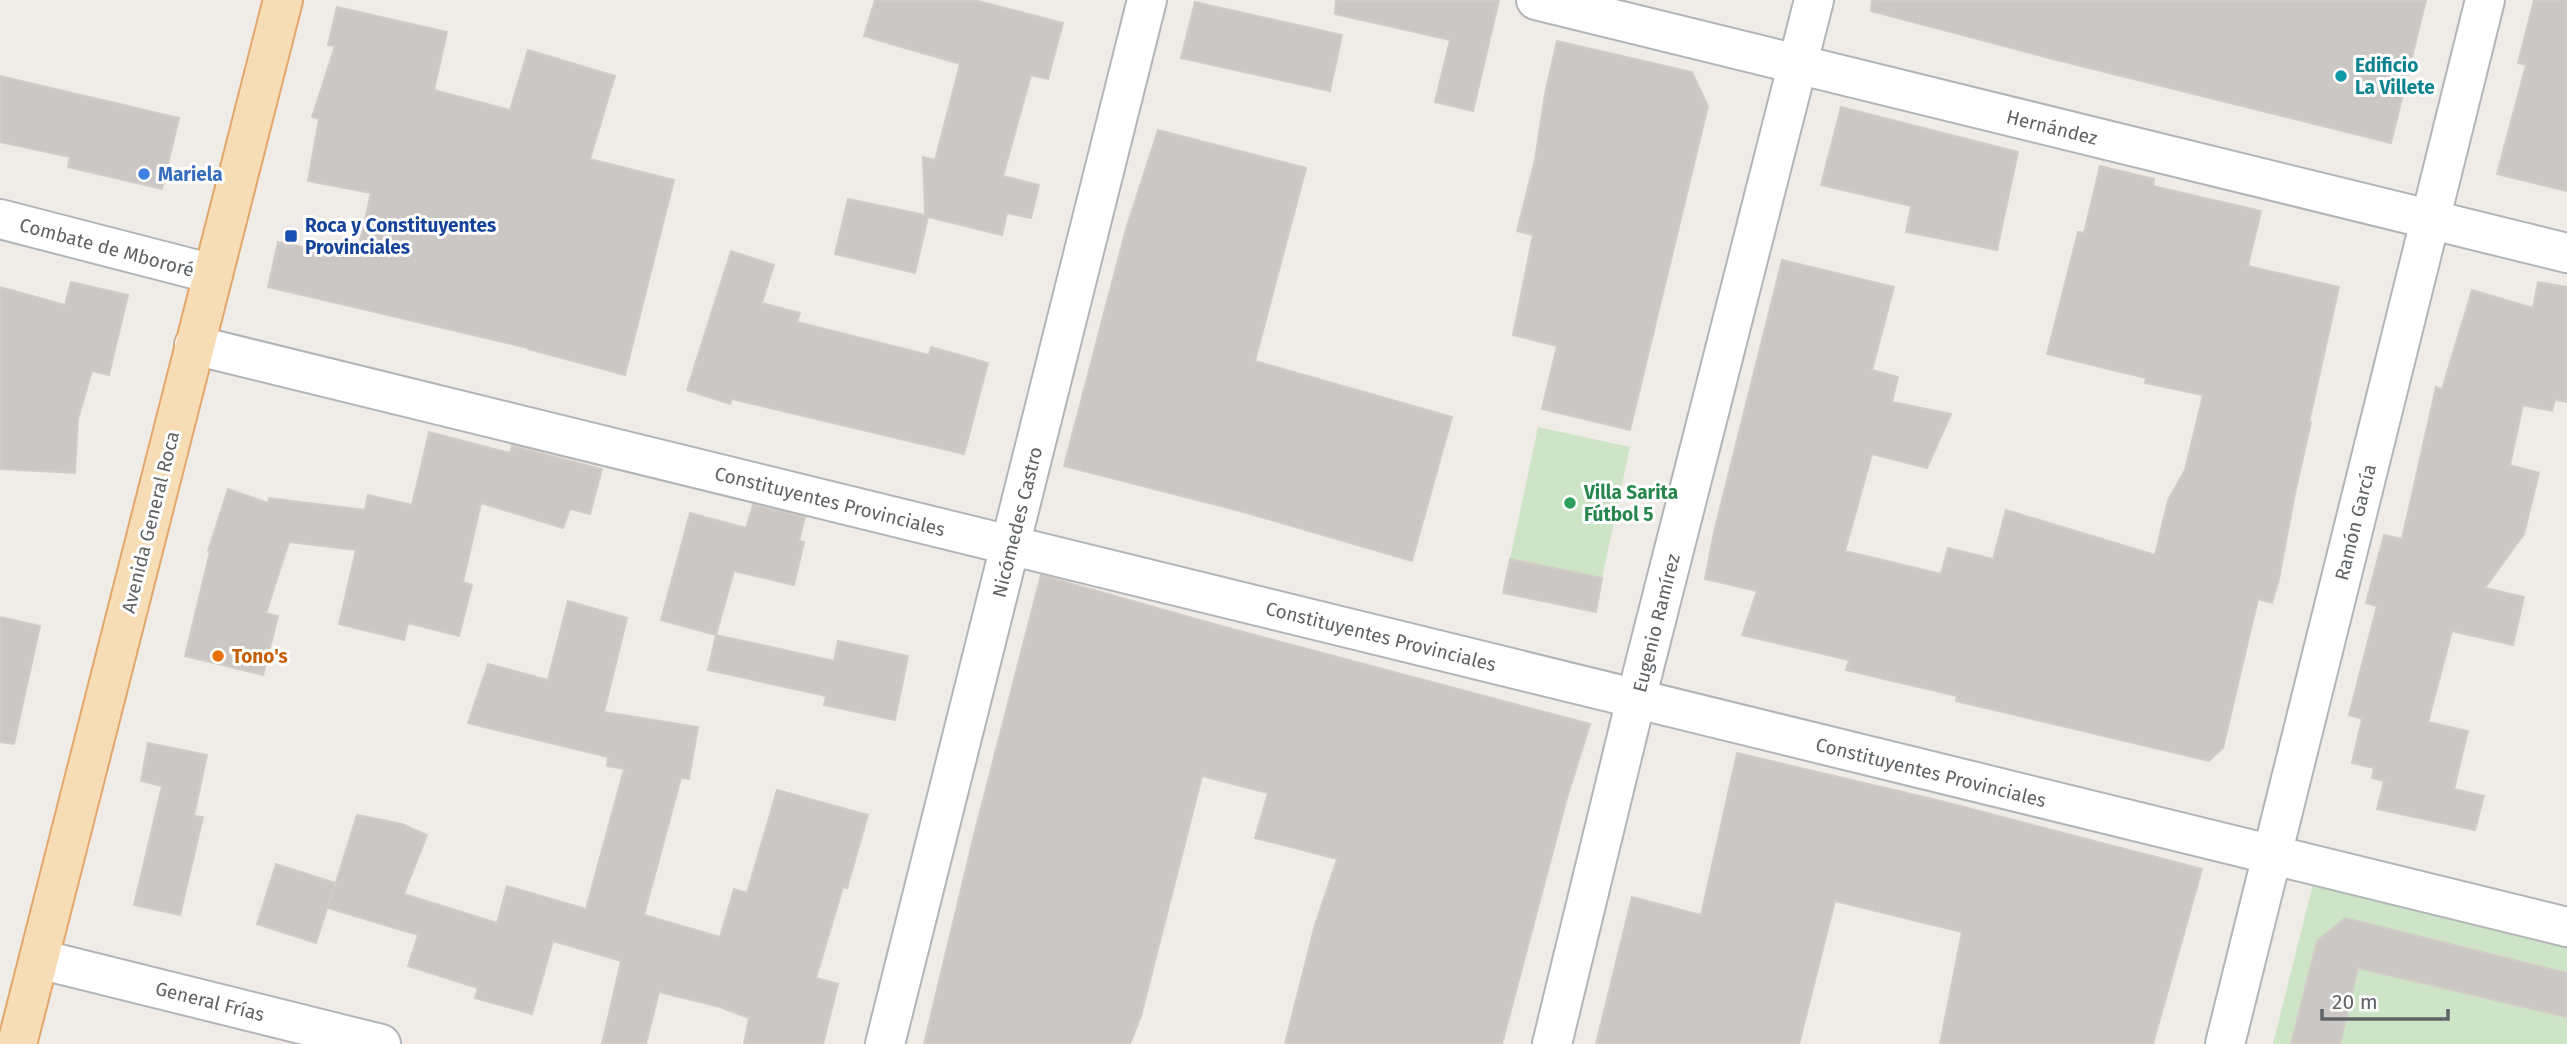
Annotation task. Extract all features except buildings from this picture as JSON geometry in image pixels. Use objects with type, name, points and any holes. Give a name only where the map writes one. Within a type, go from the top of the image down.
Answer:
[{"type":"main road","name":"Avenida General Roca","points":[[17,1044],[284,0]]},
{"type":"street","name":"Nicómedes Castro","points":[[885,1044],[1147,0]]},
{"type":"street","name":"Hernández","points":[[1536,0],[2567,253]]},
{"type":"street","name":"Eugenio Ramírez","points":[[1552,1044],[1636,699],[1814,0]]},
{"type":"street","name":"Ramón García","points":[[2225,1044],[2484,0]]},
{"type":"street","name":"Combate de Mbororé","points":[[0,219],[214,274]]},
{"type":"street","name":"Constituyentes Provinciales","points":[[194,345],[2567,927]]},
{"type":"street","name":"General Frías","points":[[39,959],[381,1044]]},
{"type":"green space","name":"Villa Sarita Fútbol 5","points":[[1538,427],[1630,447],[1602,578],[1510,559]]},
{"type":"green space","points":[[2313,884],[2567,947],[2567,1044],[2273,1044]]},
{"type":"place","name":"Edificio La Villete","points":[[2341,76]]},
{"type":"place","name":"Mariela","points":[[144,174]]},
{"type":"place","name":"Roca y Constituyentes Provinciales","points":[[291,236]]},
{"type":"place","name":"Villa Sarita Fútbol 5","points":[[1570,503]]},
{"type":"place","name":"Tono's","points":[[218,656]]}]
